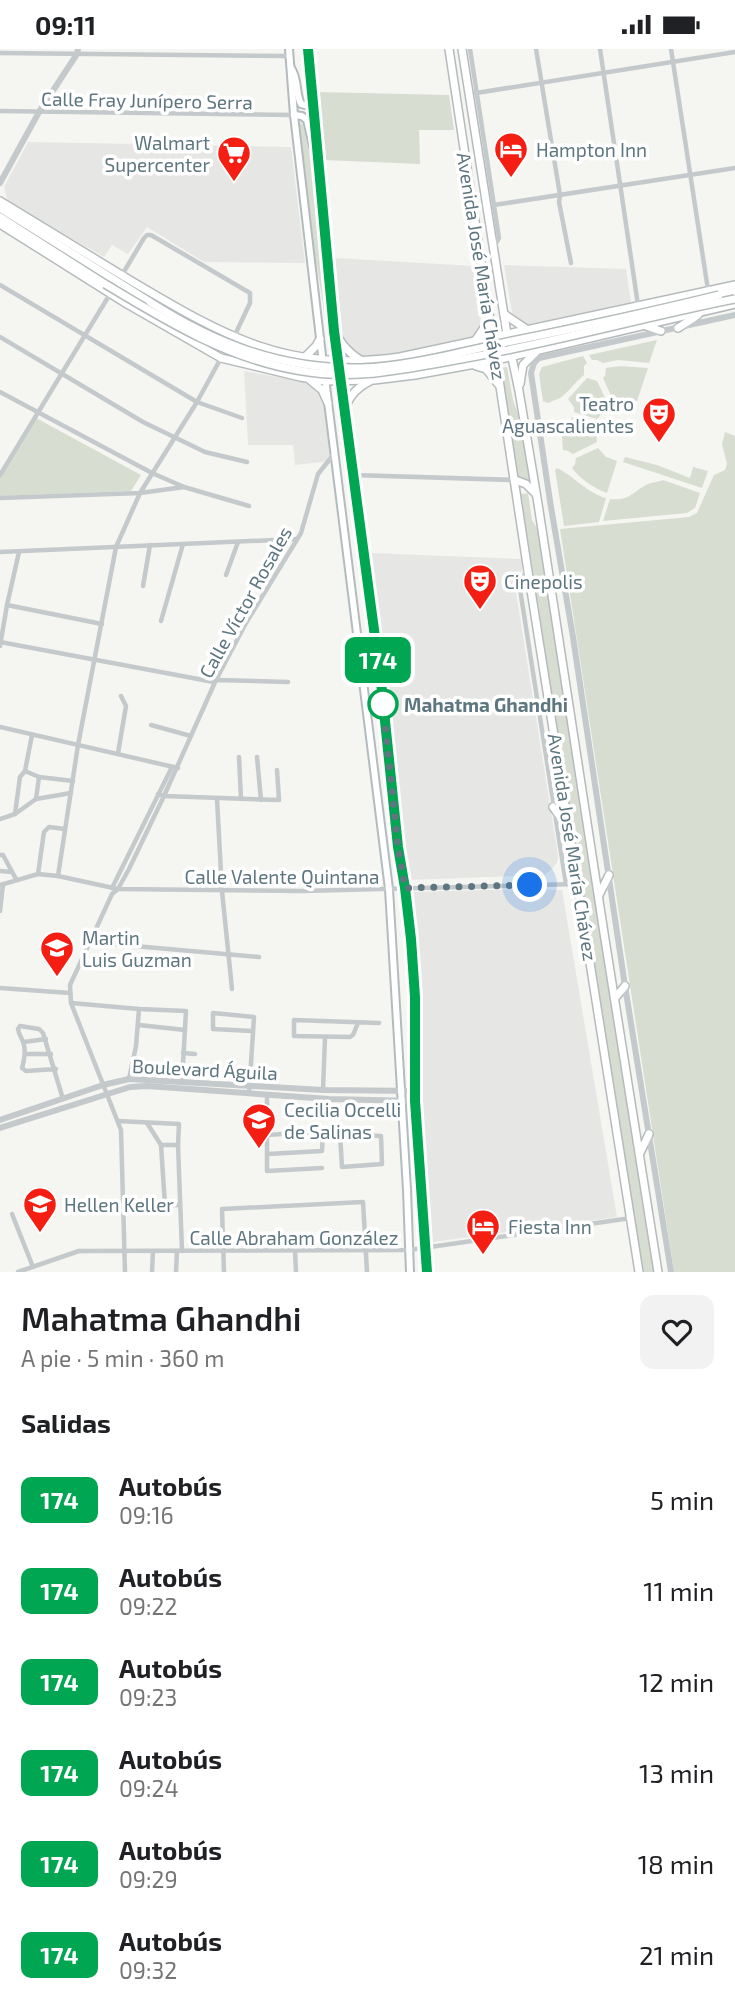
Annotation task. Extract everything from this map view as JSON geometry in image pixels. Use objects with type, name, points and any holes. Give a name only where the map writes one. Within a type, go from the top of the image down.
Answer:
[{"type":"main road","points":[[308,49],[334,331],[405,888],[415,997],[415,1101],[427,1272]]},
{"type":"main road","name":"Avenida José María Chávez","points":[[449,49],[527,565],[639,1272]]},
{"type":"main road","name":"Avenida José María Chávez","points":[[462,49],[507,334],[538,500],[658,1272]]},
{"type":"main road","points":[[289,53],[325,381],[389,889],[410,1272]]},
{"type":"main road","points":[[290,67],[296,76],[298,99],[301,104],[313,107]]},
{"type":"main road","points":[[294,115],[307,120],[317,162]]},
{"type":"main road","points":[[0,201],[191,317],[249,344],[304,358],[338,361],[386,359],[735,285]]},
{"type":"main road","points":[[0,208],[208,336],[251,353],[310,365],[361,368],[397,364],[735,292]]},
{"type":"main road","points":[[0,217],[127,297],[199,338],[249,358],[303,371],[374,375],[406,370],[556,341],[735,299]]},
{"type":"main road","points":[[0,225],[221,358],[300,377],[325,381],[374,380],[542,353]]},
{"type":"main road","points":[[519,391],[523,365],[531,355],[735,304]]},
{"type":"main road","points":[[678,328],[703,312]]},
{"type":"main road","points":[[504,314],[527,330]]},
{"type":"main road","points":[[579,341],[574,337],[572,328],[577,321],[585,317]]},
{"type":"main road","points":[[475,341],[490,319]]},
{"type":"main road","points":[[645,326],[661,331]]},
{"type":"main road","points":[[334,331],[352,355],[362,361]]},
{"type":"main road","points":[[304,358],[320,339]]},
{"type":"main road","points":[[310,379],[316,375],[318,369],[313,359]]},
{"type":"main road","points":[[386,359],[380,363],[378,370],[387,378]]},
{"type":"main road","points":[[468,365],[486,369],[501,389]]},
{"type":"main road","points":[[300,377],[318,386],[328,403]]},
{"type":"main road","points":[[344,415],[354,393],[374,380]]},
{"type":"main road","points":[[515,480],[530,487],[538,500]]},
{"type":"main road","points":[[553,807],[563,819],[570,835]]},
{"type":"main road","points":[[598,896],[609,875]]},
{"type":"main road","points":[[615,998],[625,986]]},
{"type":"main road","points":[[639,1154],[649,1133]]},
{"type":"street","name":"Avenida José María Chávez","points":[[470,49],[499,238],[494,247]]},
{"type":"street","points":[[536,49],[571,263]]},
{"type":"street","points":[[600,49],[638,305]]},
{"type":"street","points":[[671,49],[708,291]]},
{"type":"street","points":[[0,183],[39,112],[78,51]]},
{"type":"street","points":[[476,93],[735,52]]},
{"type":"street","points":[[0,53],[289,53]]},
{"type":"street","name":"Calle Fray Junípero Serra","points":[[0,111],[294,115]]},
{"type":"street","points":[[494,205],[560,197],[735,168]]},
{"type":"street","points":[[122,275],[144,238],[151,235],[250,293],[250,303],[234,338]]},
{"type":"street","points":[[0,285],[84,337],[197,401],[242,418]]},
{"type":"street","points":[[0,475],[111,293]]},
{"type":"street","points":[[542,353],[735,315]]},
{"type":"street","points":[[0,337],[143,422],[205,452],[247,463]]},
{"type":"street","name":"Avenida José María Chávez","points":[[542,353],[536,359],[531,373],[671,1272]]},
{"type":"street","points":[[58,876],[78,745],[116,547],[140,493],[221,358]]},
{"type":"street","points":[[0,392],[152,474],[184,487],[249,506]]},
{"type":"street","name":"Calle Víctor Rosales","points":[[69,993],[89,942],[191,736],[215,681],[246,622],[298,539],[318,474],[334,453]]},
{"type":"street","points":[[353,475],[515,480]]},
{"type":"street","points":[[0,498],[140,493],[184,487]]},
{"type":"street","points":[[538,500],[550,502]]},
{"type":"street","points":[[542,530],[555,527]]},
{"type":"street","points":[[0,552],[298,539]]},
{"type":"street","points":[[226,575],[238,542]]},
{"type":"street","points":[[161,621],[183,544]]},
{"type":"street","points":[[143,586],[150,545]]},
{"type":"street","points":[[19,552],[0,643],[215,681],[288,682]]},
{"type":"street","points":[[527,565],[520,589],[566,884]]},
{"type":"street","points":[[7,605],[102,624]]},
{"type":"street","points":[[118,753],[126,706],[121,697]]},
{"type":"street","points":[[150,725],[191,736]]},
{"type":"street","points":[[0,727],[176,766]]},
{"type":"street","points":[[16,814],[20,777],[25,771],[32,735]]},
{"type":"street","points":[[239,757],[241,799]]},
{"type":"street","points":[[257,757],[261,800]]},
{"type":"street","points":[[161,795],[279,800],[277,770]]},
{"type":"street","points":[[25,771],[73,781]]},
{"type":"street","points":[[36,799],[39,776]]},
{"type":"street","points":[[0,819],[16,814],[36,799],[71,793]]},
{"type":"street","points":[[217,799],[222,891],[232,989]]},
{"type":"street","points":[[38,874],[44,832],[49,827],[65,829]]},
{"type":"street","points":[[0,855],[3,855],[16,879]]},
{"type":"street","points":[[0,871],[11,872]]},
{"type":"street","name":"Calle Valente Quintana","points":[[2,884],[38,874],[58,876],[114,891],[389,889],[578,883]]},
{"type":"street","points":[[0,911],[2,884]]},
{"type":"street","points":[[89,942],[259,957]]},
{"type":"street","points":[[0,988],[69,993],[121,1130],[125,1272]]},
{"type":"street","points":[[71,1003],[187,1011],[182,1081]]},
{"type":"street","points":[[129,1079],[136,1047],[139,1009]]},
{"type":"street","points":[[249,1090],[254,1017],[213,1013],[213,1029],[252,1031]]},
{"type":"street","points":[[358,1023],[353,1035],[349,1037],[294,1036],[294,1020],[380,1023]]},
{"type":"street","points":[[139,1025],[185,1030]]},
{"type":"street","points":[[55,1069],[26,1071],[22,1068],[25,1054],[24,1042],[19,1036],[20,1026],[39,1029],[46,1039],[51,1054],[55,1069],[63,1099]]},
{"type":"street","points":[[324,1090],[325,1038]]},
{"type":"street","points":[[24,1042],[46,1039]]},
{"type":"street","points":[[183,1053],[195,1054]]},
{"type":"street","points":[[25,1054],[51,1054]]},
{"type":"street","name":"Boulevard Águila","points":[[0,1120],[103,1085],[129,1079],[182,1081],[267,1095],[329,1100],[415,1101]]},
{"type":"street","name":"Boulevard Águila","points":[[0,1128],[130,1087],[415,1091]]},
{"type":"street","points":[[267,1095],[267,1171],[322,1168]]},
{"type":"street","points":[[118,1121],[179,1124],[180,1205],[176,1272]]},
{"type":"street","points":[[146,1122],[161,1145],[165,1205]]},
{"type":"street","points":[[267,1135],[323,1132],[381,1136],[382,1164],[342,1167],[340,1134]]},
{"type":"street","points":[[267,1154],[322,1151],[323,1132]]},
{"type":"street","points":[[161,1145],[178,1146]]},
{"type":"street","points":[[224,1272],[222,1209],[363,1202],[367,1272]]},
{"type":"street","points":[[123,1206],[180,1205]]},
{"type":"street","points":[[12,1214],[33,1267]]},
{"type":"street","name":"Calle Abraham González","points":[[18,1272],[79,1251],[409,1250],[631,1218]]},
{"type":"street","points":[[152,1272],[153,1251]]},
{"type":"street","points":[[295,1251],[296,1272]]},
{"type":"shaded area","points":[[316,92],[449,95],[454,130],[419,130],[420,164],[323,160]]},
{"type":"shaded area","points":[[300,122],[314,173],[335,355],[332,357],[329,353],[297,125]]},
{"type":"shaded area","points":[[28,142],[291,147],[305,263],[204,262],[147,227],[128,254],[112,245],[104,257],[8,202],[4,187]]},
{"type":"shaded area","points":[[335,258],[474,266],[481,315],[480,329],[472,337],[404,352],[361,357],[345,344],[343,337]]},
{"type":"shaded area","points":[[504,265],[626,269],[631,303],[527,325],[512,313]]},
{"type":"shaded area","points":[[657,340],[649,363],[618,360],[603,363],[592,360],[589,355]]},
{"type":"shaded area","points":[[583,356],[587,363],[584,366],[584,375],[560,398],[548,403],[543,401],[539,374],[542,367]]},
{"type":"shaded area","points":[[507,367],[513,400],[525,433],[534,483],[516,477],[500,368]]},
{"type":"shaded area","points":[[606,368],[648,368],[637,401],[614,402],[603,378]]},
{"type":"shaded area","points":[[244,371],[304,382],[322,393],[331,461],[295,465],[293,445],[248,445]]},
{"type":"shaded area","points":[[587,378],[597,381],[609,406],[597,419],[574,412],[568,399]]},
{"type":"shaded area","points":[[573,417],[596,425],[597,442],[573,454],[563,450],[561,424]]},
{"type":"shaded area","points":[[36,418],[141,475],[131,491],[0,496],[0,476]]},
{"type":"shaded area","points":[[725,432],[735,436],[735,1272],[674,1272],[560,529],[689,517],[697,513],[714,475],[725,470],[727,464],[722,444]]},
{"type":"shaded area","points":[[598,448],[606,457],[617,461],[607,493],[588,483],[572,468],[576,458]]},
{"type":"shaded area","points":[[625,457],[657,465],[690,478],[693,467],[708,471],[702,488],[623,462]]},
{"type":"shaded area","points":[[557,468],[606,498],[599,522],[564,526],[555,470]]},
{"type":"shaded area","points":[[663,480],[700,493],[695,508],[687,513],[603,521],[610,499],[626,498],[648,484]]},
{"type":"shaded area","points":[[528,493],[532,520],[542,536],[656,1272],[641,1272],[521,494]]},
{"type":"shaded area","points":[[371,553],[521,559],[522,569],[516,592],[558,855],[557,863],[544,875],[407,880]]},
{"type":"shaded area","points":[[562,890],[617,1217],[425,1243],[406,892]]},
{"type":"bus line","name":"174","points":[[308,49],[334,331],[381,682],[398,847],[411,939],[415,997],[415,1101],[427,1272]]},
{"type":"place","name":"Hampton Inn","points":[[511,179]]},
{"type":"place","name":"Walmart Supercenter","points":[[234,183]]},
{"type":"place","name":"Teatro Aguascalientes","points":[[659,444]]},
{"type":"place","name":"Cinepolis","points":[[480,611]]},
{"type":"place","name":"Mahatma Ghandhi","points":[[383,704]]},
{"type":"place","name":"Martin Luis Guzman","points":[[57,978]]},
{"type":"place","name":"Cecilia Occelli de Salinas","points":[[259,1150]]},
{"type":"place","name":"Hellen Keller","points":[[40,1234]]},
{"type":"place","name":"Fiesta Inn","points":[[483,1256]]},
{"type":"route","points":[[383,704],[405,888],[530,885]]}]
